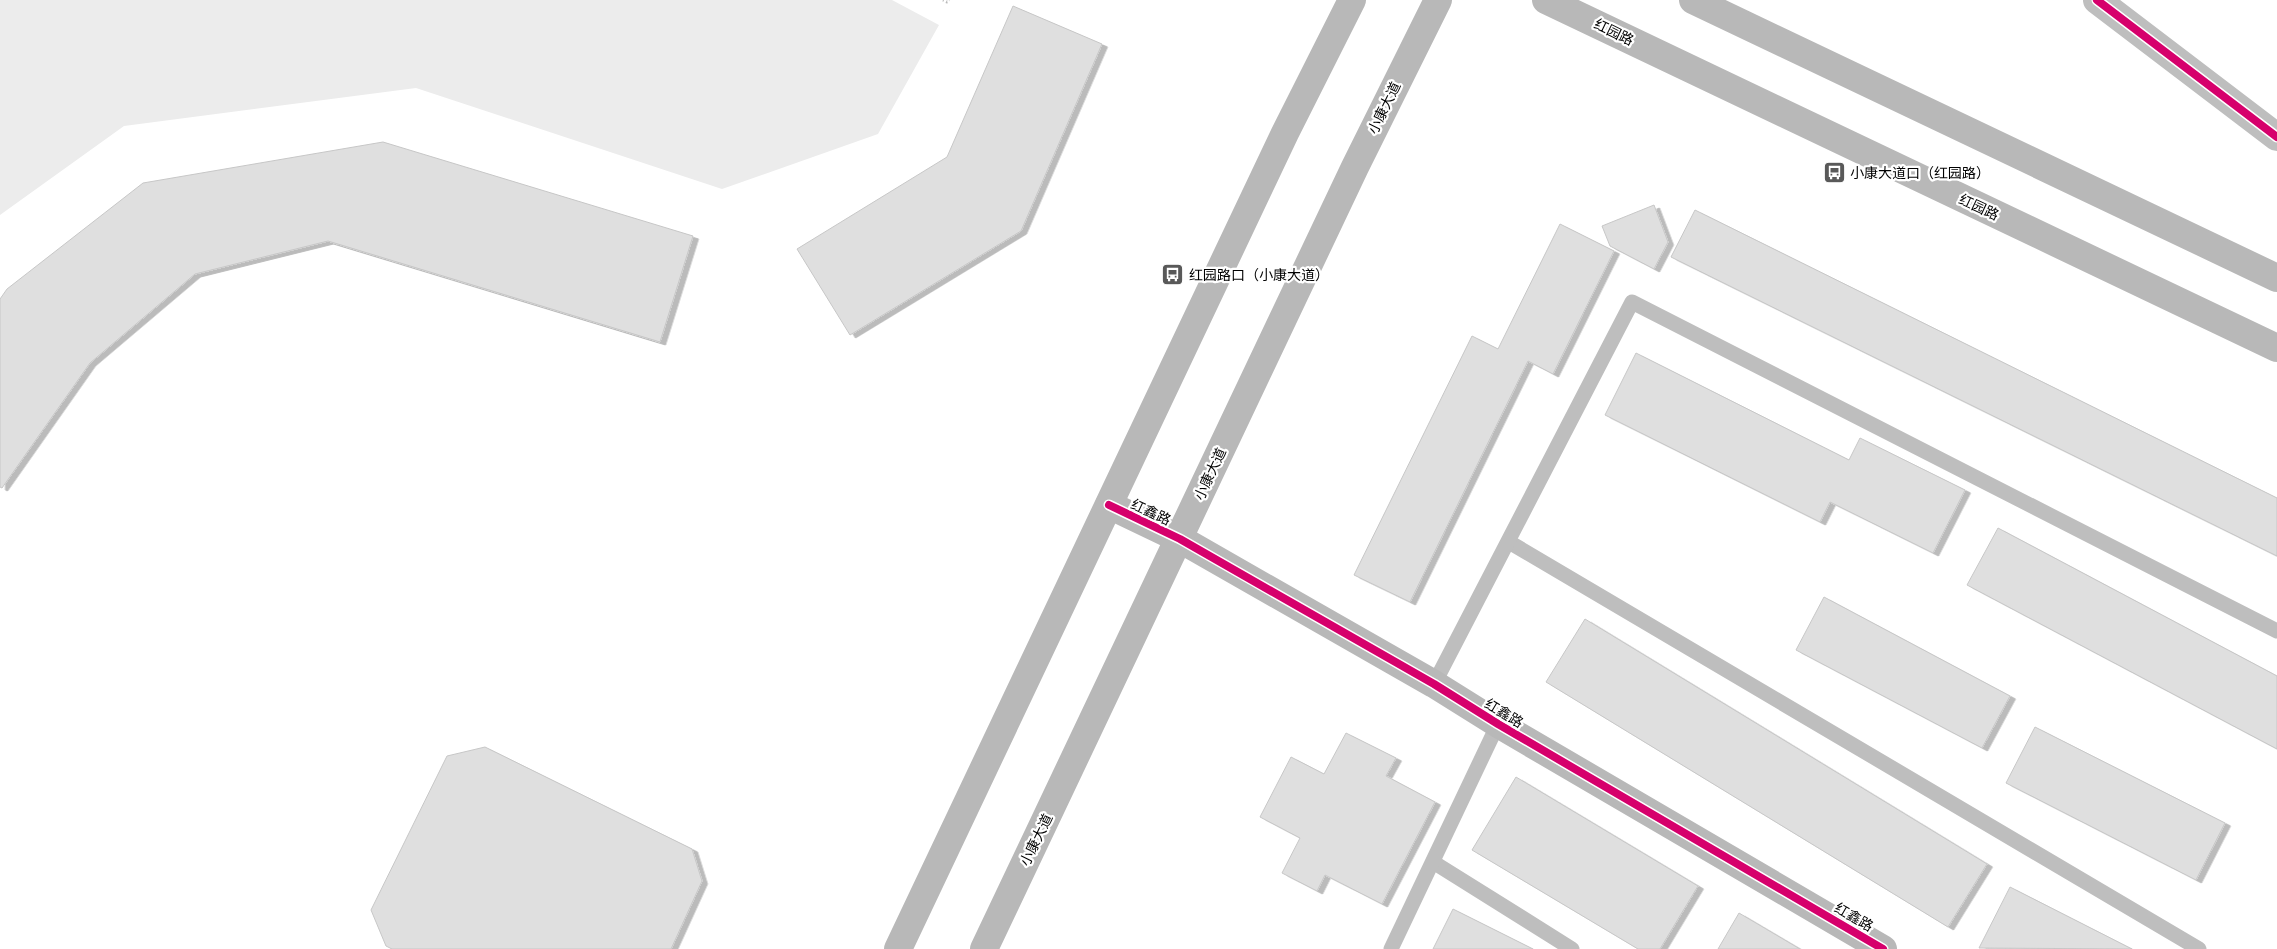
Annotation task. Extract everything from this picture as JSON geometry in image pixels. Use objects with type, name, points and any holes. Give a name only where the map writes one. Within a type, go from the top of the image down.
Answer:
[{"type":"main road","points":[[898,949],[1281,142],[1352,0]]},
{"type":"main road","name":"小康大道","points":[[984,949],[1355,167],[1438,0]]},
{"type":"main road","name":"红园路","points":[[1546,0],[2277,348]]},
{"type":"main road","points":[[1693,0],[2277,278]]},
{"type":"main road","name":"红鑫路","points":[[1108,505],[1180,539],[1434,684],[1498,724],[1883,949]]},
{"type":"street","points":[[2097,0],[2277,137]]},
{"type":"lane","points":[[1434,684],[1632,302],[2277,631]]},
{"type":"lane","points":[[1508,542],[2199,949]]},
{"type":"lane","points":[[1391,949],[1498,724]]},
{"type":"lane","points":[[1433,862],[1572,949]]},
{"type":"path","points":[[943,0],[948,2],[949,0]]},
{"type":"shaded area","points":[[0,0],[892,0],[939,25],[878,134],[722,189],[416,88],[124,126],[0,215]]},
{"type":"building","points":[[1013,6],[1102,44],[1021,231],[850,335],[797,249],[947,157]]},
{"type":"building","points":[[383,142],[693,236],[660,342],[328,241],[195,274],[90,363],[2,488],[0,487],[0,299],[7,289],[143,183]]},
{"type":"building","points":[[1654,205],[1668,242],[1654,269],[1610,246],[1602,226]]},
{"type":"building","points":[[1695,210],[2277,498],[2277,556],[1671,257]]},
{"type":"building","points":[[1560,224],[1614,251],[1553,374],[1528,361],[1410,602],[1354,575],[1472,336],[1498,349]]},
{"type":"building","points":[[1636,353],[1849,460],[1860,438],[1965,490],[1933,553],[1830,502],[1820,522],[1605,415]]},
{"type":"building","points":[[1998,528],[2277,676],[2277,749],[1967,585]]},
{"type":"building","points":[[1824,597],[2010,696],[1982,748],[1796,650]]},
{"type":"building","points":[[1585,619],[1987,864],[1948,927],[1546,682]]},
{"type":"building","points":[[2035,727],[2225,823],[2196,880],[2006,783]]},
{"type":"building","points":[[1346,733],[1396,758],[1386,776],[1435,802],[1382,904],[1325,875],[1317,891],[1282,873],[1300,838],[1260,817],[1291,757],[1324,774]]},
{"type":"building","points":[[485,747],[692,849],[702,881],[671,949],[392,949],[386,946],[371,910],[447,756]]},
{"type":"building","points":[[1516,777],[1698,886],[1660,949],[1638,949],[1472,850]]},
{"type":"building","points":[[2010,887],[2132,949],[1979,948]]},
{"type":"building","points":[[1453,909],[1533,949],[1433,949]]},
{"type":"building","points":[[1739,913],[1800,949],[1718,949]]},
{"type":"cycle path","points":[[2097,0],[2277,137]]},
{"type":"cycle path","points":[[1109,505],[1180,539],[1434,684],[1498,724],[1883,949]]},
{"type":"place","name":"小康大道口（红园路）","points":[[1834,173]]},
{"type":"place","name":"红园路口（小康大道）","points":[[1173,275]]}]
